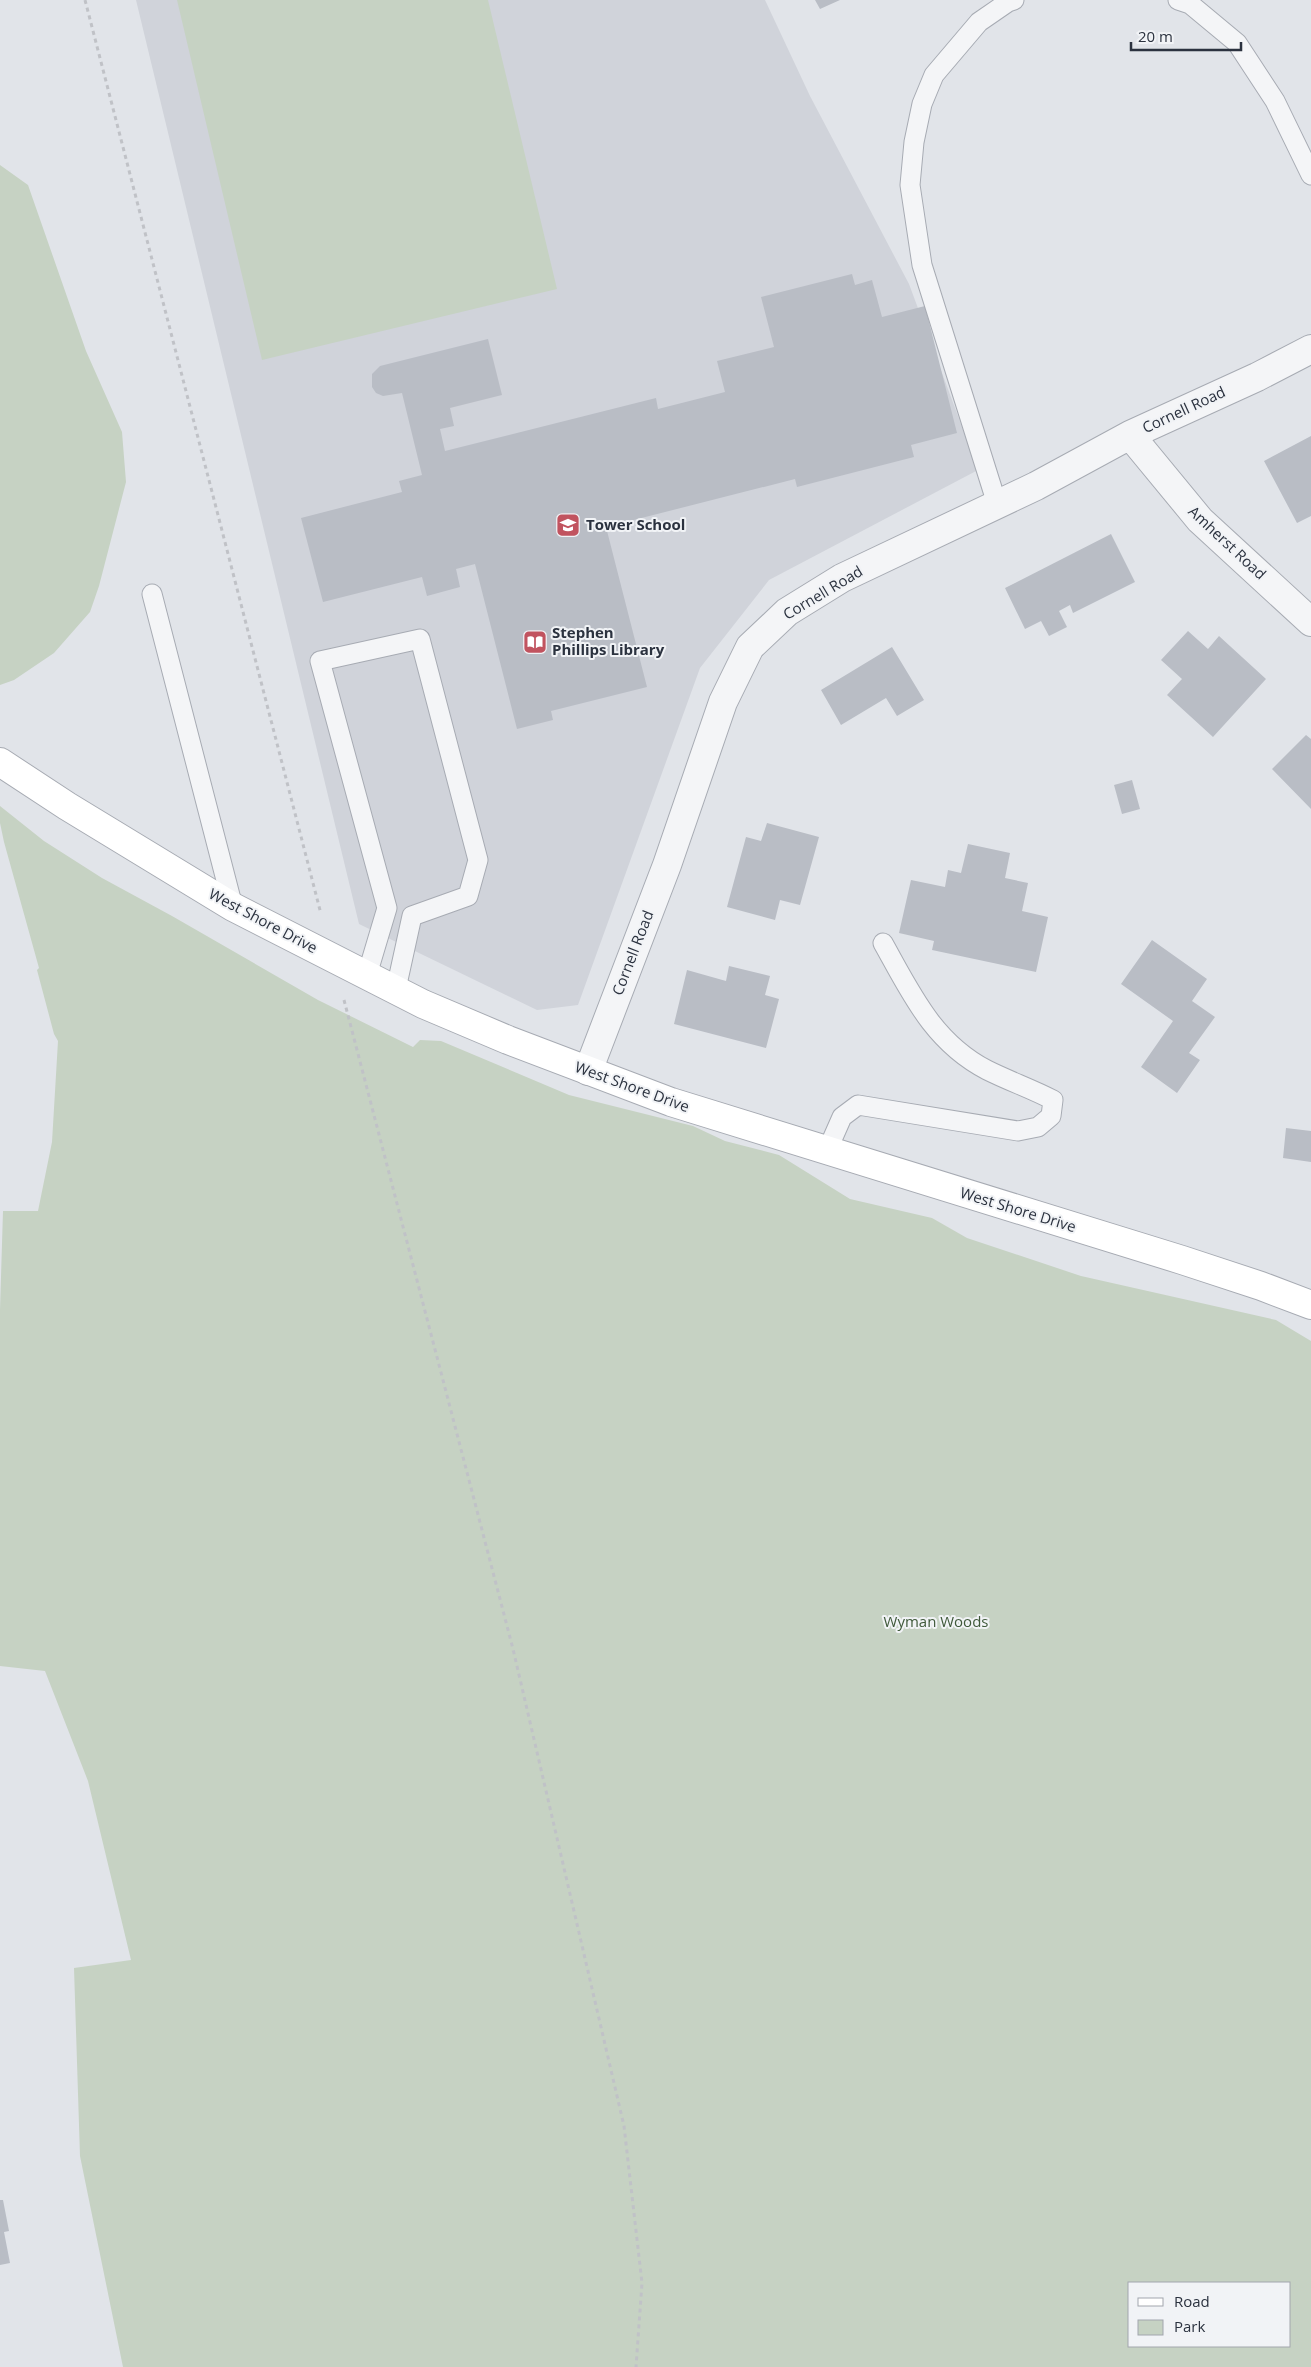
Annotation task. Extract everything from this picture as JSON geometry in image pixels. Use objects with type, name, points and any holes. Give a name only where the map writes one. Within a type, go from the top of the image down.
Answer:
[{"type":"main road","name":"West Shore Drive","points":[[0,762],[76,812],[233,907],[367,975],[508,1040],[672,1102],[1182,1260],[1262,1286],[1311,1305]]},
{"type":"street","name":"Cornell Road","points":[[588,1071],[667,865],[723,702],[750,647],[787,612],[842,578],[997,504],[1130,435],[1311,349]]},
{"type":"street","name":"Amherst Road","points":[[1130,435],[1200,520],[1311,622]]},
{"type":"lane","points":[[997,504],[922,264],[910,185],[914,142],[922,104],[934,75],[979,22],[1014,0]]},
{"type":"lane","points":[[1178,0],[1190,4],[1237,43],[1275,101],[1311,175]]},
{"type":"lane","points":[[152,594],[233,907]]},
{"type":"lane","points":[[367,975],[387,908],[320,661],[420,638],[478,860],[468,896],[412,916],[396,989]]},
{"type":"lane","points":[[827,1151],[842,1117],[858,1105],[1018,1131],[1038,1127],[1051,1116],[1053,1100],[987,1070],[945,1041],[917,1006],[883,942]]},
{"type":"path","points":[[85,0],[513,1649],[624,2126],[642,2284],[636,2367]]},
{"type":"shaded area","name":"Tower School","points":[[136,0],[765,0],[810,96],[909,284],[978,470],[769,580],[700,668],[578,1005],[537,1010],[359,924]]},
{"type":"green space","points":[[177,0],[488,0],[557,289],[262,360]]},
{"type":"green space","points":[[0,165],[28,185],[86,351],[122,432],[126,482],[99,586],[90,612],[54,653],[14,680],[0,685]]},
{"type":"green space","name":"Wyman Woods","points":[[0,806],[44,841],[102,878],[318,1000],[413,1047],[420,1040],[441,1041],[569,1095],[693,1126],[725,1141],[779,1155],[850,1199],[932,1218],[967,1238],[1081,1276],[1276,1320],[1311,1341],[1311,2367],[123,2367],[80,2156],[74,1968],[131,1960],[88,1781],[45,1671],[0,1666],[0,1310],[3,1211],[38,1211],[52,1142],[58,1041],[54,1034],[37,970],[39,968],[0,823]]},
{"type":"building","points":[[815,0],[840,0],[820,9]]},
{"type":"building","points":[[852,274],[855,285],[872,280],[882,317],[925,306],[957,433],[911,445],[914,457],[797,487],[795,479],[606,527],[647,687],[551,711],[553,720],[517,729],[475,564],[456,569],[460,587],[427,596],[422,577],[323,602],[301,518],[402,492],[399,481],[422,475],[402,393],[383,396],[376,393],[372,387],[372,374],[380,366],[488,339],[502,395],[450,408],[454,426],[440,429],[445,451],[656,398],[658,409],[725,392],[717,361],[774,347],[761,297]]},
{"type":"building","points":[[1311,436],[1311,516],[1297,523],[1264,461]]},
{"type":"building","points":[[1111,534],[1135,582],[1073,613],[1070,605],[1059,611],[1067,627],[1049,636],[1041,621],[1025,629],[1005,588]]},
{"type":"building","points":[[1188,631],[1208,649],[1219,636],[1266,679],[1213,737],[1167,695],[1182,679],[1161,660]]},
{"type":"building","points":[[892,647],[924,700],[897,716],[886,698],[841,725],[821,690]]},
{"type":"building","points":[[1306,735],[1311,739],[1311,809],[1272,769]]},
{"type":"building","points":[[1132,780],[1140,809],[1122,814],[1114,785]]},
{"type":"building","points":[[767,823],[819,837],[800,905],[780,900],[775,920],[727,907],[746,837],[761,841]]},
{"type":"building","points":[[968,844],[1010,853],[1005,878],[1028,883],[1022,911],[1048,917],[1036,972],[932,950],[934,941],[899,933],[911,880],[945,887],[948,870],[961,873]]},
{"type":"building","points":[[1152,940],[1207,979],[1192,1001],[1215,1017],[1189,1053],[1200,1060],[1177,1093],[1141,1067],[1173,1021],[1121,984]]},
{"type":"building","points":[[729,966],[770,976],[765,995],[779,999],[766,1048],[674,1024],[687,970],[726,981]]},
{"type":"building","points":[[1286,1128],[1311,1131],[1311,1162],[1283,1158]]},
{"type":"building","points":[[0,2200],[3,2200],[9,2231],[4,2232],[10,2263],[0,2265]]},
{"type":"place","name":"Tower School","points":[[568,525]]},
{"type":"place","name":"Stephen Phillips Library","points":[[535,642]]}]
